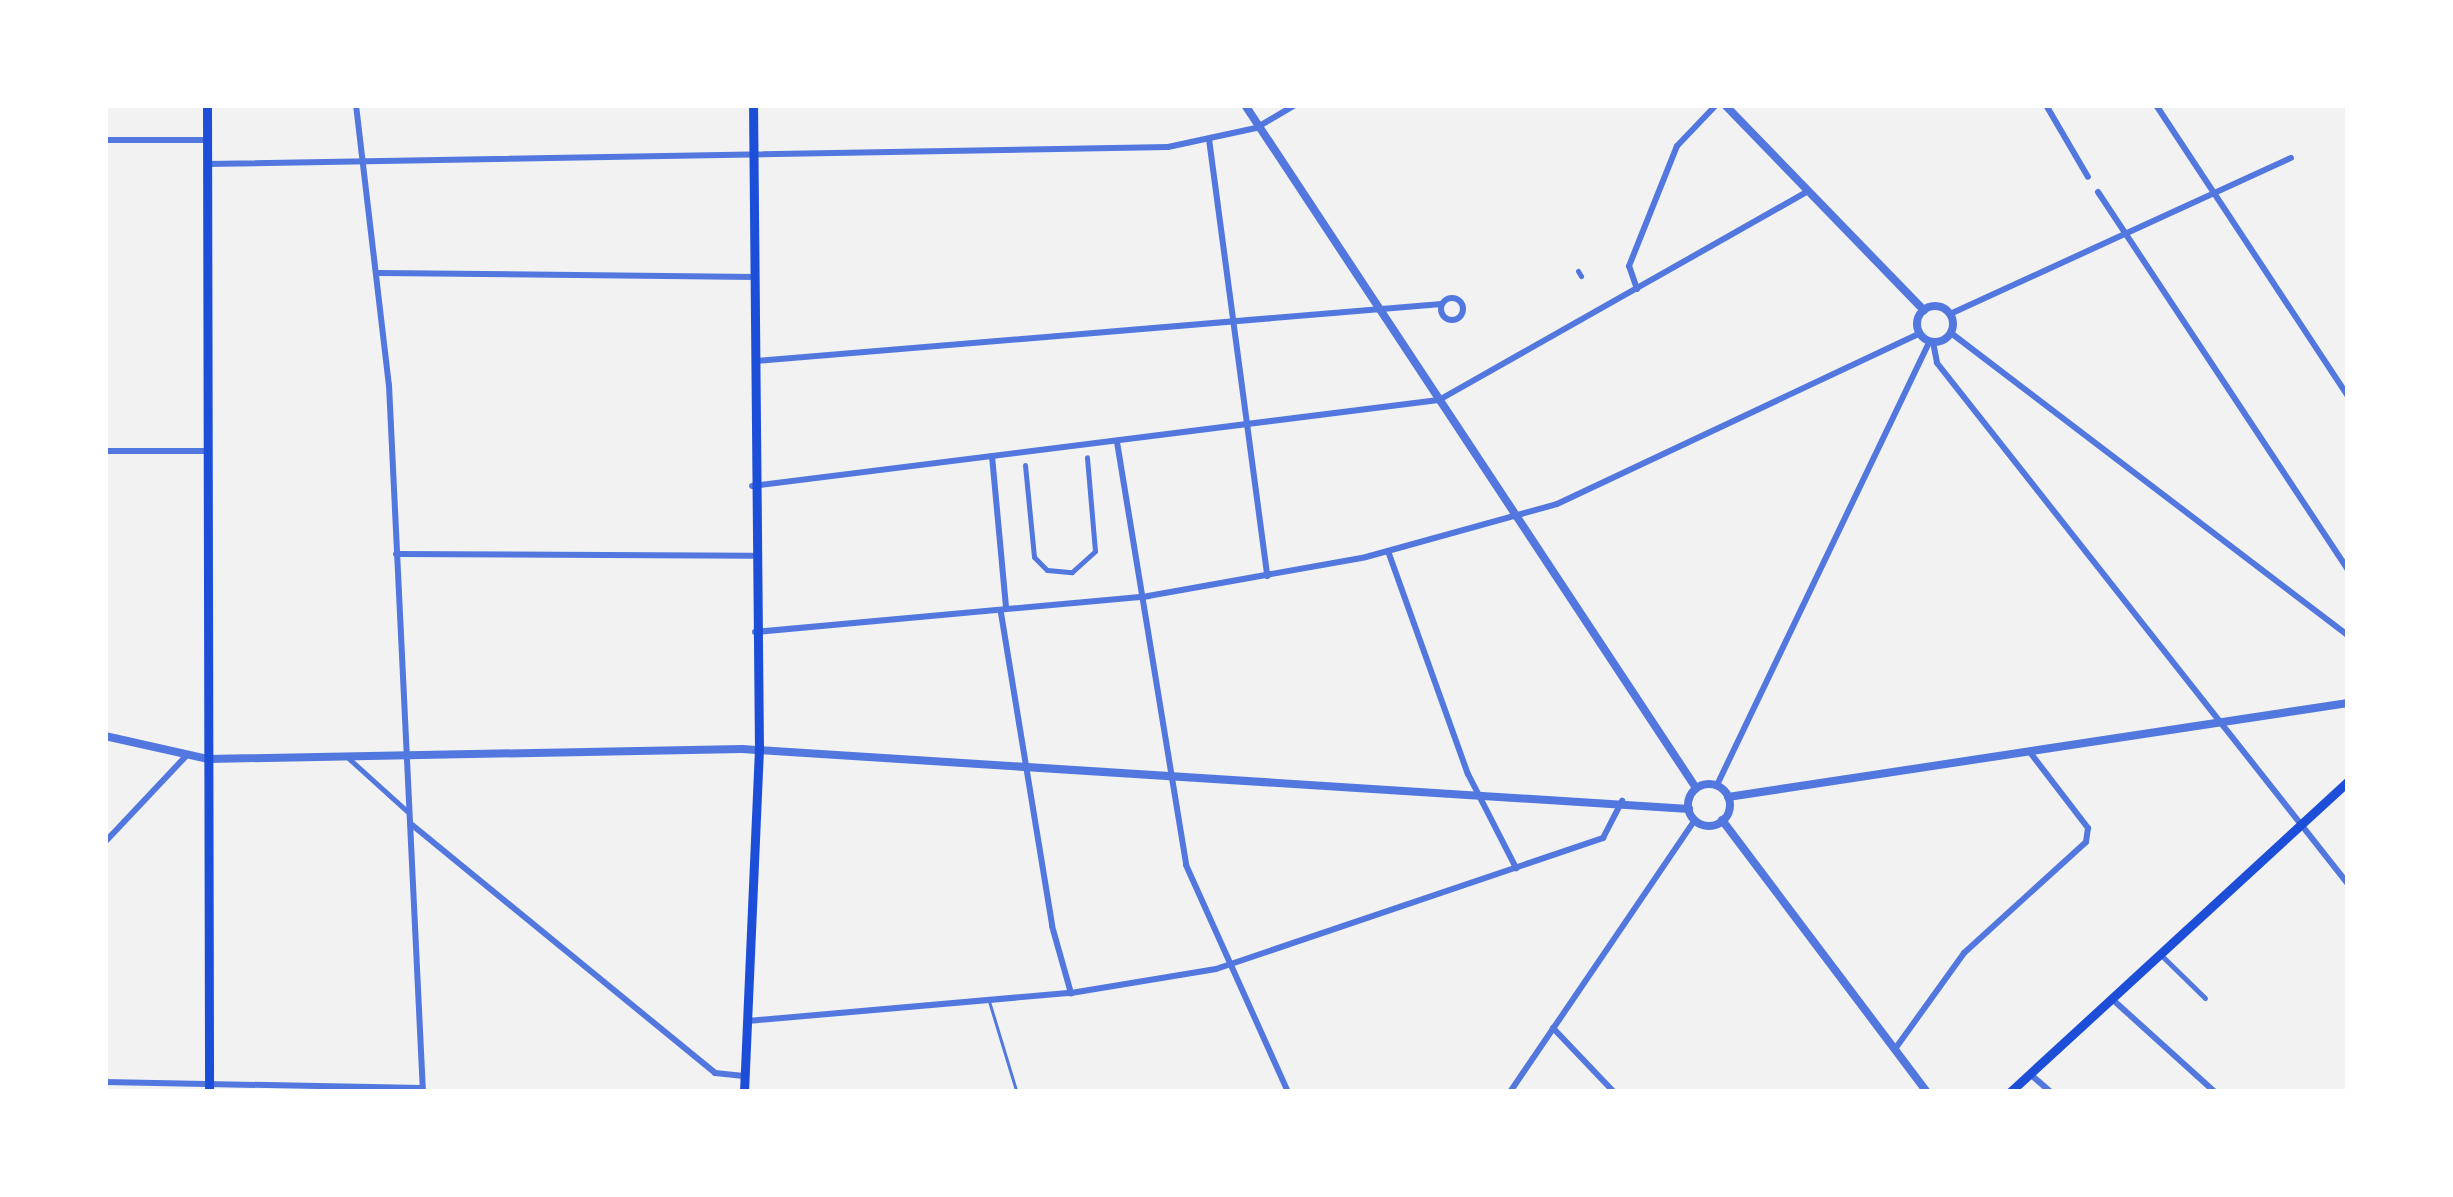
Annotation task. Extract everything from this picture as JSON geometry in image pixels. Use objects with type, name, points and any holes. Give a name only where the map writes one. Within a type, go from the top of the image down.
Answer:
[{"type":"main road","points":[[207,105],[210,1091]]},
{"type":"main road","points":[[744,1092],[758,750],[752,556],[753,105]]},
{"type":"main road","points":[[2010,1092],[2348,781]]},
{"type":"street","points":[[105,1082],[210,1091],[422,1090],[379,273],[356,105]]},
{"type":"street","points":[[1245,105],[1256,128],[1696,788]]},
{"type":"street","points":[[206,164],[754,160],[1208,139],[1256,128],[1295,105]]},
{"type":"street","points":[[1637,289],[1629,266],[1676,146],[1716,105]]},
{"type":"street","points":[[1724,105],[1924,310],[1950,314],[2291,158]]},
{"type":"street","points":[[2046,105],[2088,178]]},
{"type":"street","points":[[2156,105],[2348,396]]},
{"type":"street","points":[[1208,139],[1267,576]]},
{"type":"street","points":[[105,140],[206,140]]},
{"type":"street","points":[[752,486],[1247,427],[1438,400],[1806,192]]},
{"type":"street","points":[[2098,192],[2348,570]]},
{"type":"street","points":[[379,273],[755,278]]},
{"type":"street","points":[[755,361],[1374,306],[1442,304]]},
{"type":"street","points":[[1919,334],[1924,310]]},
{"type":"street","points":[[1950,314],[1951,333],[2348,635]]},
{"type":"street","points":[[1717,786],[1931,342],[1951,333]]},
{"type":"street","points":[[1919,334],[1931,342],[1937,363],[2305,823],[2348,884]]},
{"type":"street","points":[[754,632],[1136,596],[1267,576],[1388,550],[1557,504],[1919,334]]},
{"type":"street","points":[[1117,442],[1136,596],[1186,865],[1288,1092]]},
{"type":"street","points":[[105,452],[208,451]]},
{"type":"street","points":[[992,456],[1003,610],[1024,765],[1072,993]]},
{"type":"street","points":[[1024,465],[1034,557],[1066,572],[1087,565],[1094,550],[1086,457]]},
{"type":"street","points":[[1388,550],[1474,790],[1516,868]]},
{"type":"street","points":[[396,554],[752,556]]},
{"type":"street","points":[[1066,572],[1067,583]]},
{"type":"street","points":[[1728,797],[2219,720],[2348,704]]},
{"type":"street","points":[[105,736],[185,758],[208,760],[344,754],[758,750],[1474,790],[1622,800],[1689,809]]},
{"type":"street","points":[[1895,1049],[1964,953],[2086,842],[2088,828],[2028,750]]},
{"type":"street","points":[[344,754],[410,819],[715,1073],[744,1076]]},
{"type":"street","points":[[105,842],[185,758]]},
{"type":"street","points":[[1696,788],[1717,786]]},
{"type":"street","points":[[1717,786],[1728,797]]},
{"type":"street","points":[[1695,820],[1689,809],[1696,788]]},
{"type":"street","points":[[1722,820],[1728,797]]},
{"type":"street","points":[[746,1021],[1072,993],[1230,965],[1602,838],[1622,800]]},
{"type":"street","points":[[1695,820],[1722,820]]},
{"type":"street","points":[[1510,1092],[1695,820]]},
{"type":"street","points":[[1722,820],[1927,1092]]},
{"type":"street","points":[[2160,954],[2205,998]]},
{"type":"street","points":[[2112,999],[2215,1092]]},
{"type":"street","points":[[1553,1028],[1614,1092]]},
{"type":"street","points":[[2030,1074],[2051,1092]]},
{"type":"lane","points":[[989,1001],[1018,1092]]}]
